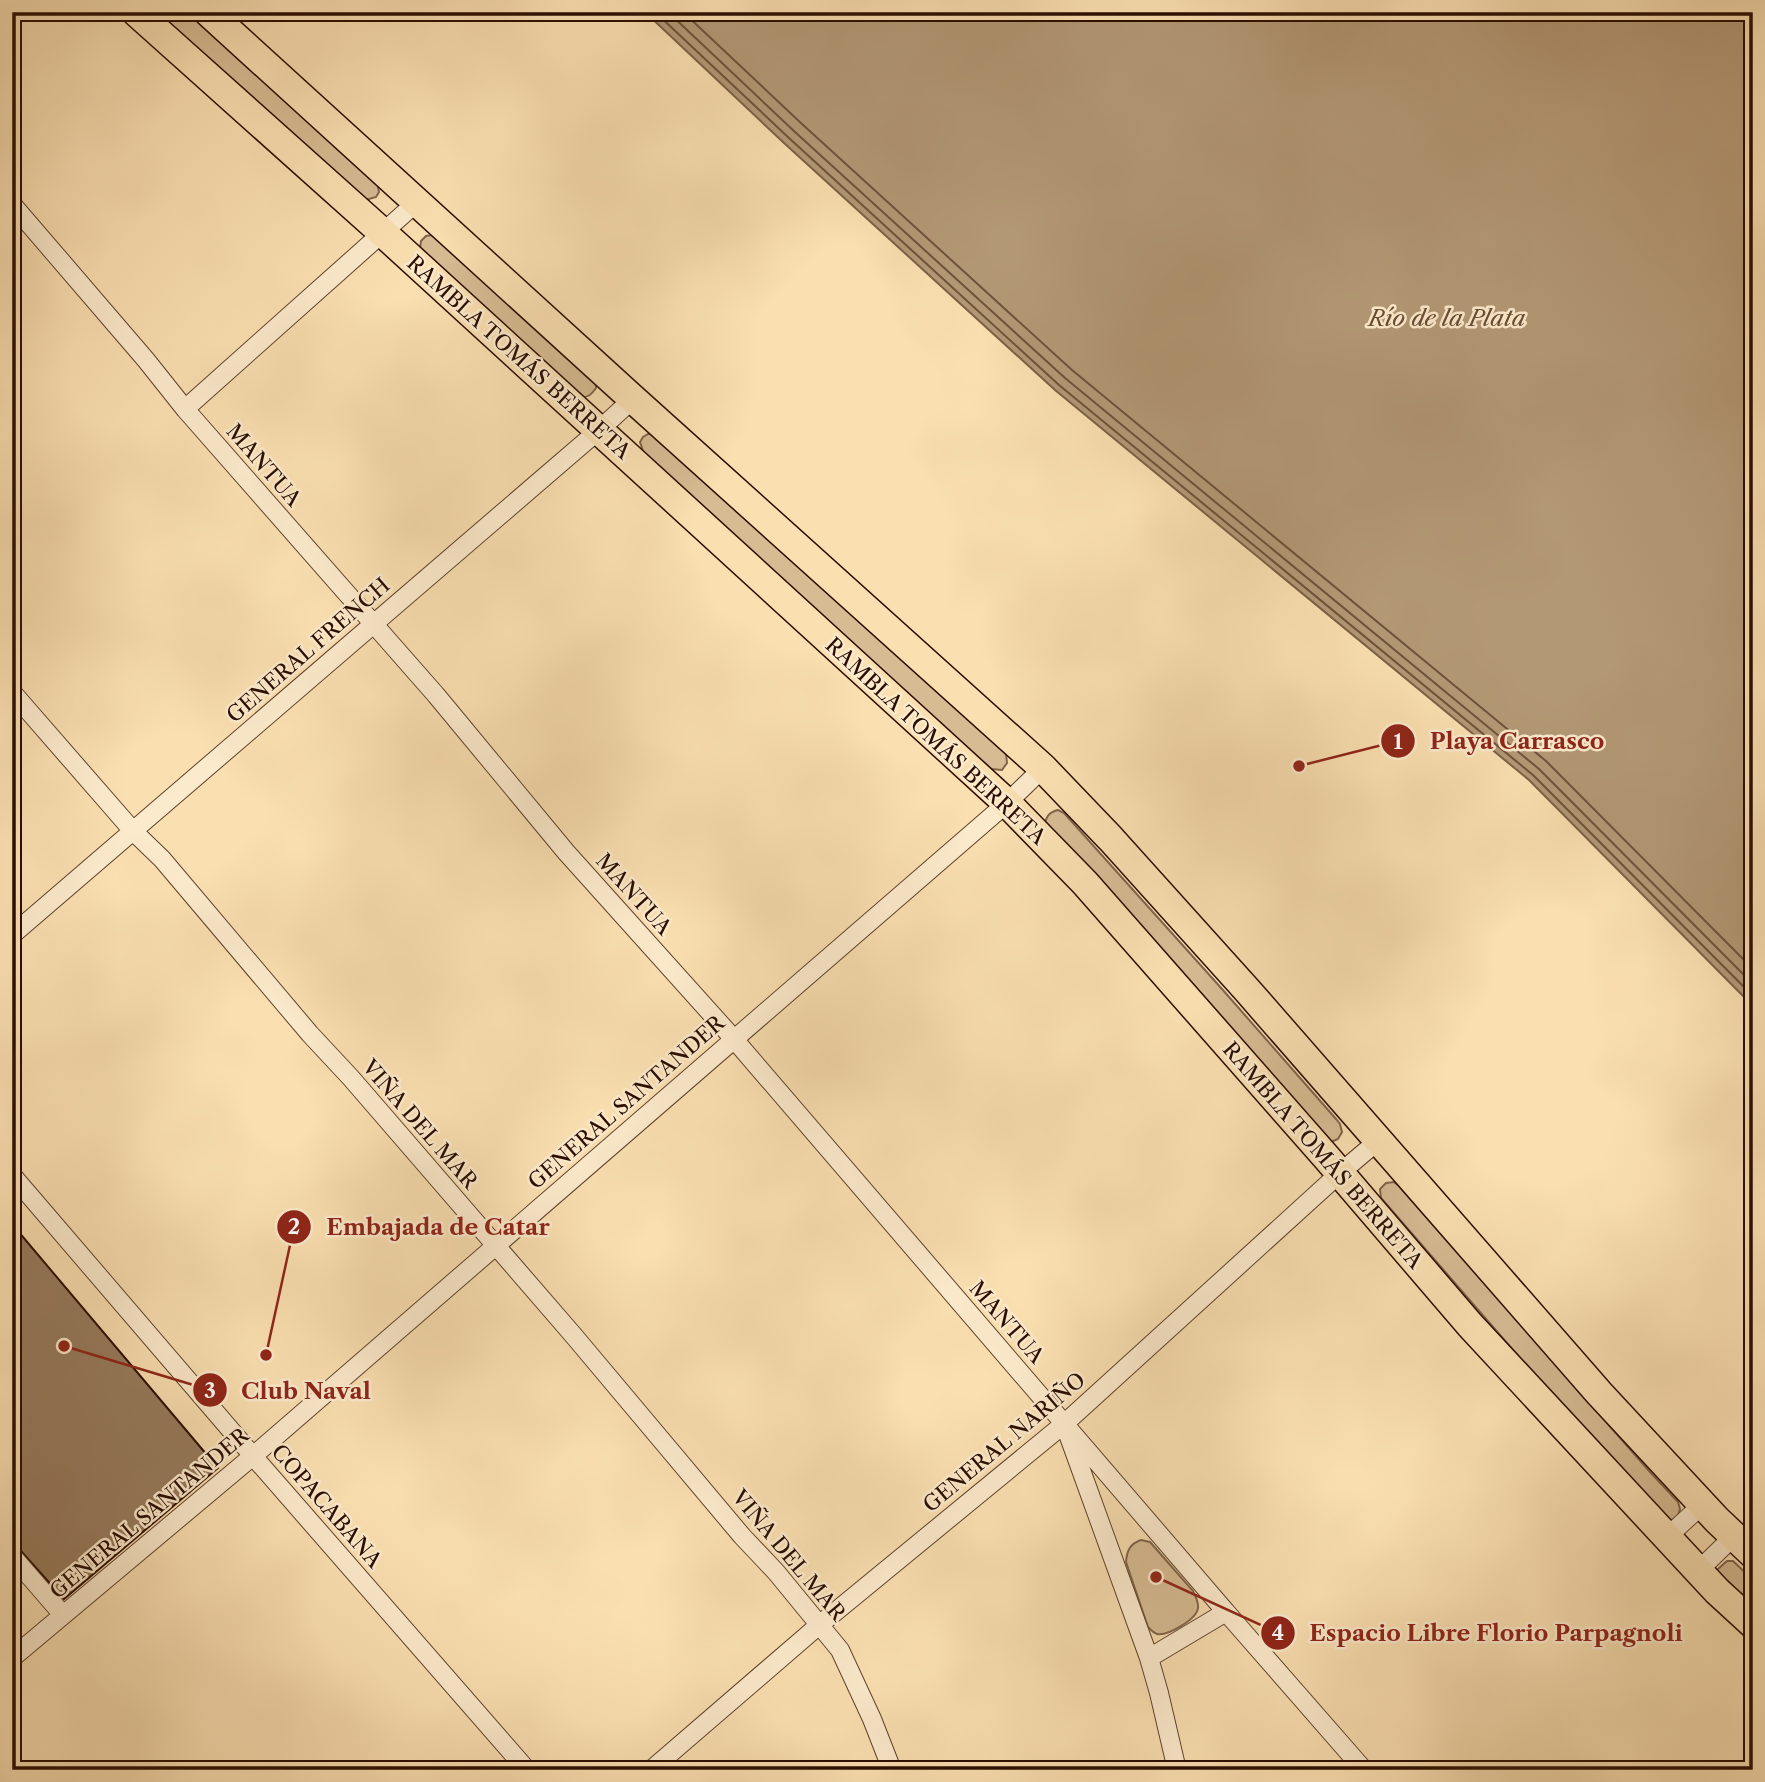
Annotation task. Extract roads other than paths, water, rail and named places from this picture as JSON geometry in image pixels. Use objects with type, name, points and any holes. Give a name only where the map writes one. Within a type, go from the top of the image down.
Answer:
[{"type":"main road","name":"RAMBLA TOMÁS BERRETA","points":[[136,12],[383,233],[1007,803],[1085,883],[1470,1325],[1698,1570],[1753,1624]]},
{"type":"main road","points":[[208,12],[1043,768],[1183,919],[1599,1393],[1743,1545]]},
{"type":"street","points":[[186,409],[417,202]]},
{"type":"street","name":"MANTUA","points":[[12,204],[186,409],[436,695],[566,852],[733,1038],[1364,1770]]},
{"type":"street","name":"GENERAL FRENCH","points":[[12,935],[633,399]]},
{"type":"street","name":"VIÑA DEL MAR","points":[[12,692],[133,831],[162,859],[301,1024],[574,1336],[840,1650],[892,1770]]},
{"type":"street","name":"GENERAL SANTANDER","points":[[12,1658],[253,1456],[1007,803],[1043,768]]},
{"type":"street","name":"GENERAL NARIÑO","points":[[651,1770],[818,1626],[1064,1424],[1379,1140]]},
{"type":"street","name":"COPACABANA","points":[[12,1175],[527,1770]]},
{"type":"street","points":[[1064,1424],[1149,1658],[1177,1770]]},
{"type":"street","points":[[1667,1537],[1703,1504]]},
{"type":"street","points":[[1698,1570],[1743,1545]]},
{"type":"street","points":[[12,1556],[63,1615]]},
{"type":"street","points":[[1149,1658],[1226,1612]]},
{"type":"water","name":"Río de la Plata","points":[[645,12],[1753,12],[1753,1006],[1529,780],[1055,390]]},
{"type":"place","name":"Playa Carrasco","points":[[1299,766]]},
{"type":"place","name":"Club Naval","points":[[64,1346]]},
{"type":"place","name":"Embajada de Catar","points":[[266,1355]]},
{"type":"place","name":"Espacio Libre Florio Parpagnoli","points":[[1156,1577]]}]
